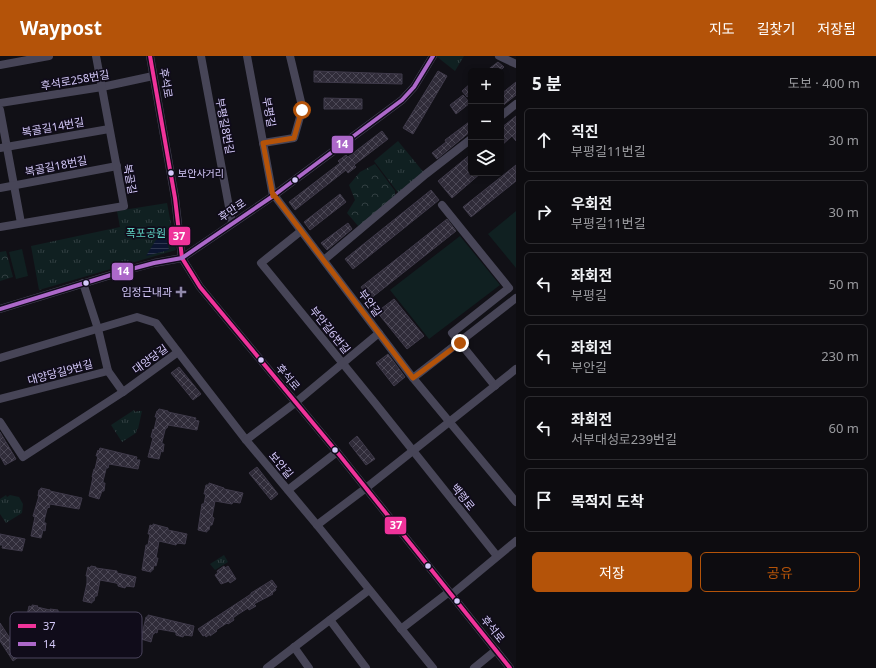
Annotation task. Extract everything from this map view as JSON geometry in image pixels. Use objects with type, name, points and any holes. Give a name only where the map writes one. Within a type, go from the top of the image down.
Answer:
[{"type":"street","points":[[0,65],[49,56]]},
{"type":"street","name":"복골길","points":[[0,227],[124,206],[96,56]]},
{"type":"street","name":"후석로","points":[[150,56],[175,198],[182,258],[200,287],[337,452],[510,668]]},
{"type":"street","name":"부평길8번길","points":[[201,56],[232,224]]},
{"type":"street","name":"부평길","points":[[247,56],[274,196]]},
{"type":"street","points":[[263,143],[294,138],[302,106],[290,56]]},
{"type":"street","name":"후만로","points":[[0,309],[154,263],[182,258],[274,196],[402,100],[414,87],[433,56]]},
{"type":"street","points":[[499,56],[516,64]]},
{"type":"street","name":"후석로258번길","points":[[0,104],[102,87],[154,76]]},
{"type":"street","points":[[504,114],[516,104]]},
{"type":"street","points":[[0,110],[3,147],[14,185],[21,224]]},
{"type":"street","name":"복골길14번길","points":[[3,147],[109,129]]},
{"type":"street","points":[[324,260],[426,174],[470,140]]},
{"type":"street","name":"복골길18번길","points":[[0,188],[117,166]]},
{"type":"street","name":"부안길","points":[[274,196],[413,378],[450,422]]},
{"type":"street","points":[[442,204],[509,288],[452,333],[495,386]]},
{"type":"street","name":"부안길6번길","points":[[301,231],[261,263],[412,451]]},
{"type":"street","name":"대양당길9번길","points":[[0,399],[108,370],[98,329],[83,283]]},
{"type":"street","points":[[413,378],[516,298]]},
{"type":"street","name":"대양당길","points":[[0,358],[137,317],[156,323],[178,352],[123,392],[23,457],[0,422]]},
{"type":"street","points":[[246,440],[295,403],[379,333]]},
{"type":"street","name":"보안길","points":[[178,352],[246,440],[317,525],[432,668]]},
{"type":"street","points":[[317,525],[516,369]]},
{"type":"street","points":[[108,370],[123,392]]},
{"type":"street","points":[[450,422],[516,502]]},
{"type":"street","name":"백령로","points":[[412,451],[497,556]]},
{"type":"street","points":[[288,490],[337,452]]},
{"type":"street","points":[[401,629],[516,541]]},
{"type":"street","points":[[267,668],[369,590]]},
{"type":"street","points":[[330,620],[366,668]]},
{"type":"street","points":[[294,647],[309,668]]},
{"type":"street","points":[[474,668],[496,650]]},
{"type":"green space","points":[[436,56],[464,56],[455,71]]},
{"type":"green space","points":[[398,141],[425,174],[399,194],[374,161]]},
{"type":"green space","points":[[375,164],[395,191],[395,199],[359,227],[347,213],[355,200],[349,185],[360,172]]},
{"type":"green space","name":"폭포공원","points":[[167,203],[176,250],[39,290],[31,246],[120,227],[117,211]]},
{"type":"green space","points":[[516,211],[516,268],[488,234]]},
{"type":"green space","points":[[460,236],[500,285],[429,339],[390,290]]},
{"type":"green space","points":[[22,249],[28,276],[16,279],[9,252]]},
{"type":"green space","points":[[6,251],[13,277],[0,281],[0,252]]},
{"type":"green space","points":[[134,410],[135,412],[142,411],[138,429],[136,433],[122,442],[111,425]]},
{"type":"green space","points":[[6,495],[7,497],[10,495],[19,497],[23,504],[22,513],[6,523],[0,514],[0,499]]},
{"type":"green space","points":[[224,555],[228,562],[215,570],[210,564]]},
{"type":"water","points":[[164,227],[169,250],[146,256]]},
{"type":"building","points":[[498,62],[504,67],[503,68],[490,68]]},
{"type":"building","points":[[314,71],[402,74],[402,84],[314,82]]},
{"type":"building","points":[[438,71],[447,76],[413,134],[403,128]]},
{"type":"building","points":[[516,82],[516,95],[504,105],[504,92]]},
{"type":"building","points":[[468,86],[468,96],[467,97],[462,91]]},
{"type":"building","points":[[463,95],[468,101],[468,105],[456,114],[450,105]]},
{"type":"building","points":[[324,98],[362,99],[362,109],[324,109]]},
{"type":"building","points":[[516,116],[516,141],[512,136],[504,143],[504,126]]},
{"type":"building","points":[[468,123],[468,133],[437,159],[432,153],[446,142],[445,140]]},
{"type":"building","points":[[382,131],[388,139],[354,165],[356,167],[348,173],[346,170],[295,210],[289,202],[340,163],[338,161],[346,155],[348,157]]},
{"type":"building","points":[[468,156],[468,176],[478,176],[452,198],[438,181]]},
{"type":"building","points":[[516,165],[516,181],[471,217],[463,207]]},
{"type":"building","points":[[431,190],[439,200],[353,269],[345,259]]},
{"type":"building","points":[[340,194],[346,202],[310,230],[304,222]]},
{"type":"building","points":[[447,219],[456,231],[370,299],[361,287]]},
{"type":"building","points":[[348,223],[352,229],[327,250],[321,243]]},
{"type":"building","points":[[394,299],[424,336],[407,349],[377,312]]},
{"type":"building","points":[[388,354],[405,377],[394,386],[376,363]]},
{"type":"building","points":[[179,367],[201,394],[193,400],[171,373]]},
{"type":"building","points":[[159,409],[196,418],[195,420],[199,421],[197,430],[168,425],[162,442],[162,444],[164,444],[163,452],[161,451],[159,459],[148,457],[153,438],[151,437],[157,417],[155,417]]},
{"type":"building","points":[[0,432],[16,459],[5,465],[0,456]]},
{"type":"building","points":[[357,436],[375,459],[366,465],[349,443]]},
{"type":"building","points":[[100,448],[137,457],[136,460],[140,460],[138,469],[109,464],[108,468],[106,468],[103,481],[103,483],[105,483],[104,491],[102,491],[99,499],[89,496],[92,477],[98,456],[96,456]]},
{"type":"building","points":[[257,467],[278,494],[271,500],[249,473]]},
{"type":"building","points":[[209,483],[224,489],[243,493],[240,503],[233,502],[232,504],[215,501],[212,517],[214,518],[212,525],[210,525],[207,532],[198,530],[202,504],[204,504],[206,494],[204,494],[206,485],[209,485]]},
{"type":"building","points":[[41,488],[82,498],[79,509],[50,504],[44,521],[44,523],[46,523],[45,531],[43,530],[41,538],[31,536],[35,517],[33,516],[39,496],[39,490]]},
{"type":"building","points":[[153,524],[168,528],[168,530],[187,534],[185,544],[177,543],[176,545],[159,541],[156,566],[154,565],[151,572],[142,570],[146,545],[148,545],[150,534],[148,534],[150,525],[153,526]]},
{"type":"building","points":[[0,534],[25,539],[22,551],[2,548],[3,545],[0,545]]},
{"type":"building","points":[[91,566],[117,571],[117,573],[136,577],[134,587],[126,586],[125,588],[118,586],[116,583],[100,580],[97,596],[95,596],[94,601],[92,601],[92,603],[83,601],[87,583],[86,576],[88,567],[90,568]]},
{"type":"building","points":[[224,566],[225,568],[228,566],[236,579],[230,583],[229,581],[221,584],[215,575],[218,573],[217,571]]},
{"type":"building","points":[[272,580],[277,587],[272,593],[273,594],[254,604],[256,606],[249,610],[248,608],[237,615],[233,618],[234,620],[216,630],[217,631],[210,636],[210,634],[206,637],[205,635],[203,636],[198,629]]},
{"type":"building","points":[[32,605],[38,606],[37,607],[50,610],[58,610],[58,612],[28,612],[29,606],[32,607]]},
{"type":"building","points":[[148,615],[194,626],[192,636],[184,635],[183,637],[176,635],[175,632],[158,629],[157,633],[155,632],[153,634],[151,642],[142,639],[146,617],[148,617]]},
{"type":"building","points":[[0,623],[10,638],[10,656],[0,641]]},
{"type":"transit line","name":"37","points":[[150,56],[175,198],[182,258],[200,287],[337,452],[510,668]]},
{"type":"transit line","name":"14","points":[[0,309],[124,271],[154,263],[182,258],[273,196],[402,100],[414,87],[433,56]]},
{"type":"place","name":"보안사거리","points":[[171,173]]},
{"type":"place","name":"임정근내과","points":[[181,292]]},
{"type":"route","points":[[302,110],[294,138],[263,143],[273,196],[274,195],[413,378],[460,343]]}]
